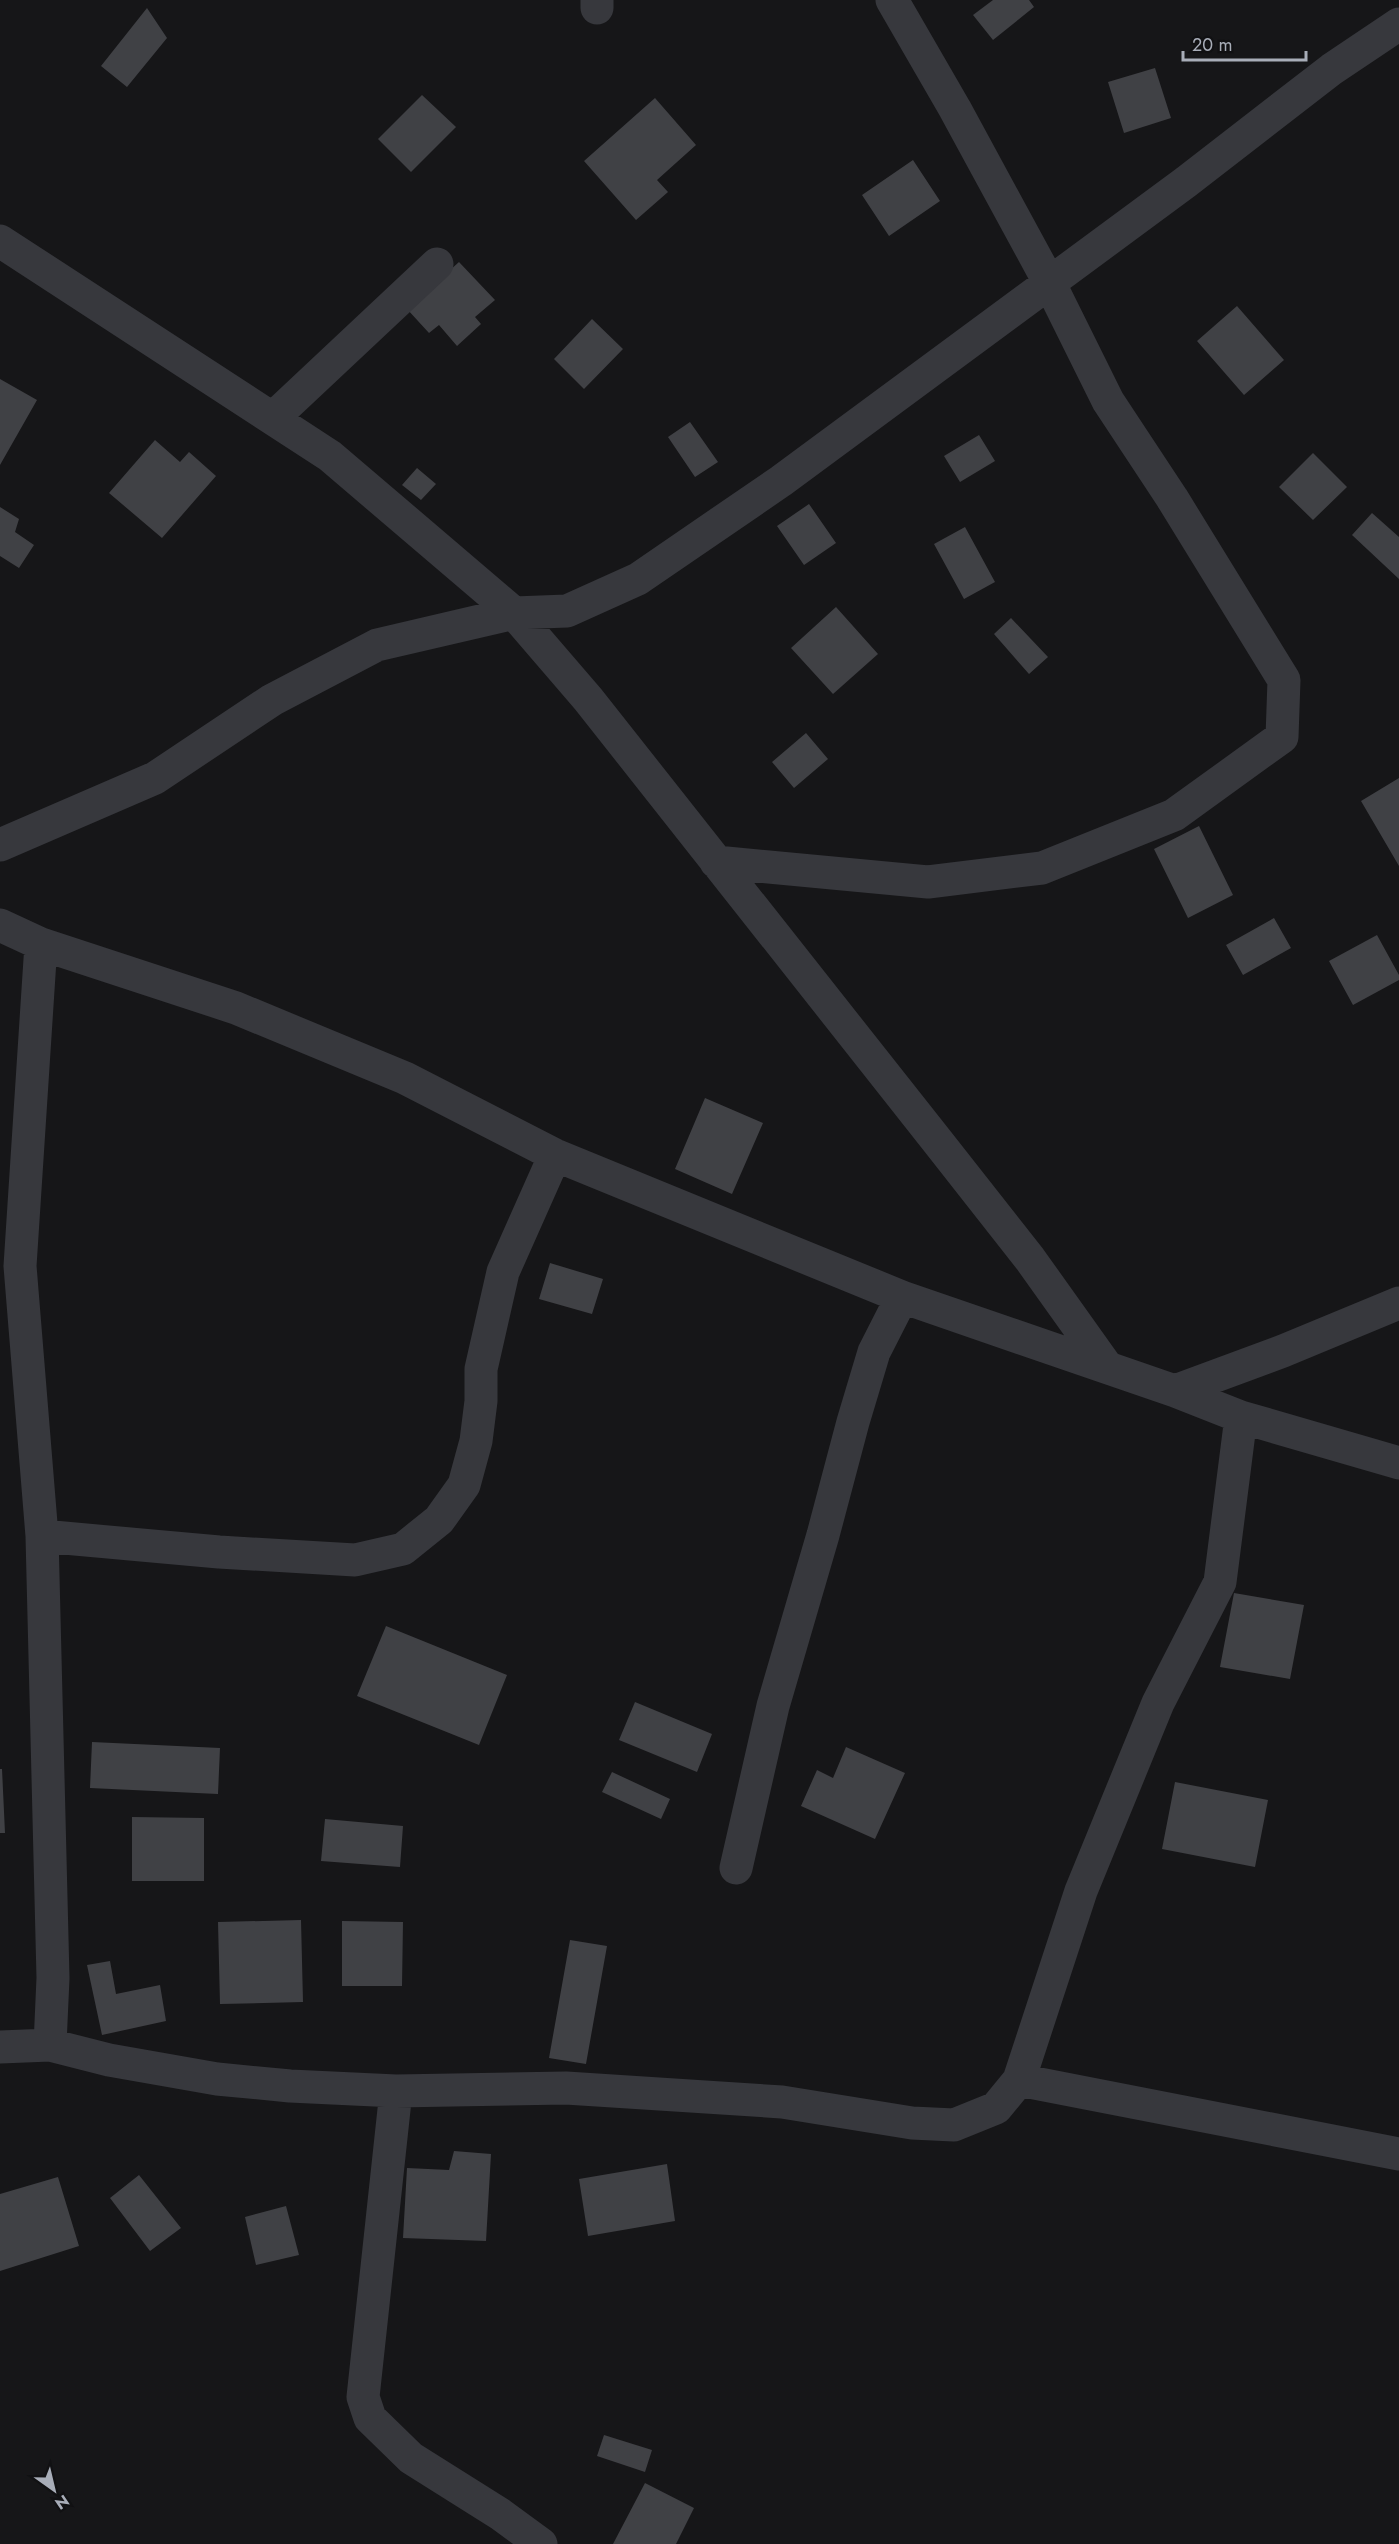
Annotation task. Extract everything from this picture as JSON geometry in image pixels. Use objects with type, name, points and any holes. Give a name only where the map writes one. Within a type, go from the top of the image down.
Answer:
[{"type":"street","points":[[716,862],[928,882],[1042,868],[1174,815],[1282,737],[1284,680],[1172,498],[1108,401],[1049,282],[955,109],[892,0]]},
{"type":"street","points":[[0,846],[155,778],[272,700],[377,645],[514,613],[567,611],[638,579],[781,481],[1186,182],[1332,69],[1399,24]]},
{"type":"street","points":[[0,241],[330,456],[514,613],[588,699],[1030,1259],[1107,1367]]},
{"type":"street","points":[[273,418],[437,264]]},
{"type":"street","points":[[0,925],[41,944],[236,1008],[405,1078],[555,1155],[902,1297],[1175,1391],[1241,1417],[1399,1462]]},
{"type":"street","points":[[41,944],[10,1267],[42,1536],[53,1967],[50,2045]]},
{"type":"street","points":[[42,1536],[219,1552],[355,1560],[403,1549],[439,1520],[464,1485],[476,1441],[481,1401],[481,1369],[503,1272],[555,1155]]},
{"type":"street","points":[[736,1868],[773,1706],[823,1536],[853,1422],[874,1352],[902,1297]]},
{"type":"street","points":[[1175,1391],[1283,1351],[1399,1303]]},
{"type":"street","points":[[0,2047],[50,2045],[109,2060],[217,2079],[290,2086],[396,2091],[566,2088],[782,2102],[912,2123],[954,2125],[996,2108],[1019,2080],[1081,1891],[1158,1703],[1220,1582],[1241,1417]]},
{"type":"street","points":[[1019,2080],[1399,2154]]},
{"type":"street","points":[[396,2091],[363,2397],[370,2418],[411,2458],[500,2514],[541,2544]]},
{"type":"building","points":[[993,0],[1029,0],[1034,7],[993,40],[973,15]]},
{"type":"building","points":[[147,8],[167,38],[127,87],[101,66]]},
{"type":"building","points":[[1155,68],[1171,118],[1124,133],[1108,82]]},
{"type":"building","points":[[422,95],[456,127],[411,172],[378,139]]},
{"type":"building","points":[[655,98],[696,145],[657,180],[668,192],[636,220],[584,161]]},
{"type":"building","points":[[913,160],[940,201],[889,236],[862,195]]},
{"type":"building","points":[[459,262],[495,300],[475,317],[481,324],[457,346],[439,325],[429,333],[407,309]]},
{"type":"building","points":[[1237,306],[1284,360],[1244,395],[1197,341]]},
{"type":"building","points":[[592,319],[623,349],[584,389],[554,359]]},
{"type":"building","points":[[0,379],[37,400],[0,465]]},
{"type":"building","points":[[690,422],[718,462],[695,477],[668,437]]},
{"type":"building","points":[[979,435],[995,461],[960,482],[944,456]]},
{"type":"building","points":[[155,440],[180,462],[189,452],[216,476],[162,538],[109,493]]},
{"type":"building","points":[[1313,453],[1347,487],[1313,520],[1279,487]]},
{"type":"building","points":[[417,468],[436,484],[421,500],[402,485]]},
{"type":"building","points":[[809,504],[836,543],[804,565],[777,526]]},
{"type":"building","points":[[0,507],[19,519],[15,532],[34,545],[19,568],[0,556]]},
{"type":"building","points":[[1372,513],[1399,537],[1399,579],[1352,535]]},
{"type":"building","points":[[965,527],[995,582],[964,599],[934,544]]},
{"type":"building","points":[[836,607],[878,654],[833,694],[791,648]]},
{"type":"building","points":[[1011,618],[1048,657],[1029,674],[994,634]]},
{"type":"building","points":[[806,733],[828,759],[794,788],[772,762]]},
{"type":"building","points":[[1399,778],[1399,866],[1361,801]]},
{"type":"building","points":[[1199,826],[1233,895],[1188,918],[1154,849]]},
{"type":"building","points":[[1274,918],[1291,948],[1243,975],[1226,945]]},
{"type":"building","points":[[1377,935],[1399,975],[1399,980],[1353,1005],[1329,961]]},
{"type":"building","points":[[705,1098],[763,1123],[732,1194],[675,1169]]},
{"type":"building","points":[[550,1263],[603,1279],[592,1314],[539,1299]]},
{"type":"building","points":[[1234,1593],[1304,1605],[1290,1679],[1220,1667]]},
{"type":"building","points":[[386,1626],[507,1675],[479,1745],[357,1696]]},
{"type":"building","points":[[635,1702],[712,1734],[697,1772],[619,1740]]},
{"type":"building","points":[[92,1742],[220,1748],[218,1794],[90,1788]]},
{"type":"building","points":[[846,1747],[905,1773],[875,1839],[801,1806],[817,1770],[833,1778]]},
{"type":"building","points":[[0,1769],[2,1769],[5,1833],[0,1833]]},
{"type":"building","points":[[612,1772],[670,1799],[661,1819],[602,1792]]},
{"type":"building","points":[[1175,1782],[1268,1800],[1255,1867],[1162,1849]]},
{"type":"building","points":[[132,1817],[204,1818],[204,1881],[132,1881]]},
{"type":"building","points":[[325,1819],[403,1826],[400,1867],[321,1861]]},
{"type":"building","points":[[301,1920],[303,2002],[220,2004],[218,1922]]},
{"type":"building","points":[[342,1921],[403,1922],[402,1986],[342,1986]]},
{"type":"building","points":[[570,1940],[607,1946],[586,2064],[549,2058]]},
{"type":"building","points":[[110,1961],[116,1994],[160,1985],[166,2021],[102,2035],[87,1965]]},
{"type":"building","points":[[454,2151],[491,2154],[486,2241],[403,2238],[407,2168],[449,2170]]},
{"type":"building","points":[[667,2164],[675,2221],[588,2236],[579,2179]]},
{"type":"building","points":[[139,2175],[181,2228],[150,2251],[110,2198]]},
{"type":"building","points":[[58,2177],[79,2246],[0,2271],[0,2194]]},
{"type":"building","points":[[286,2206],[299,2255],[256,2265],[245,2217]]},
{"type":"building","points":[[604,2435],[652,2450],[645,2472],[597,2456]]},
{"type":"building","points":[[645,2483],[694,2508],[676,2544],[613,2544]]}]
